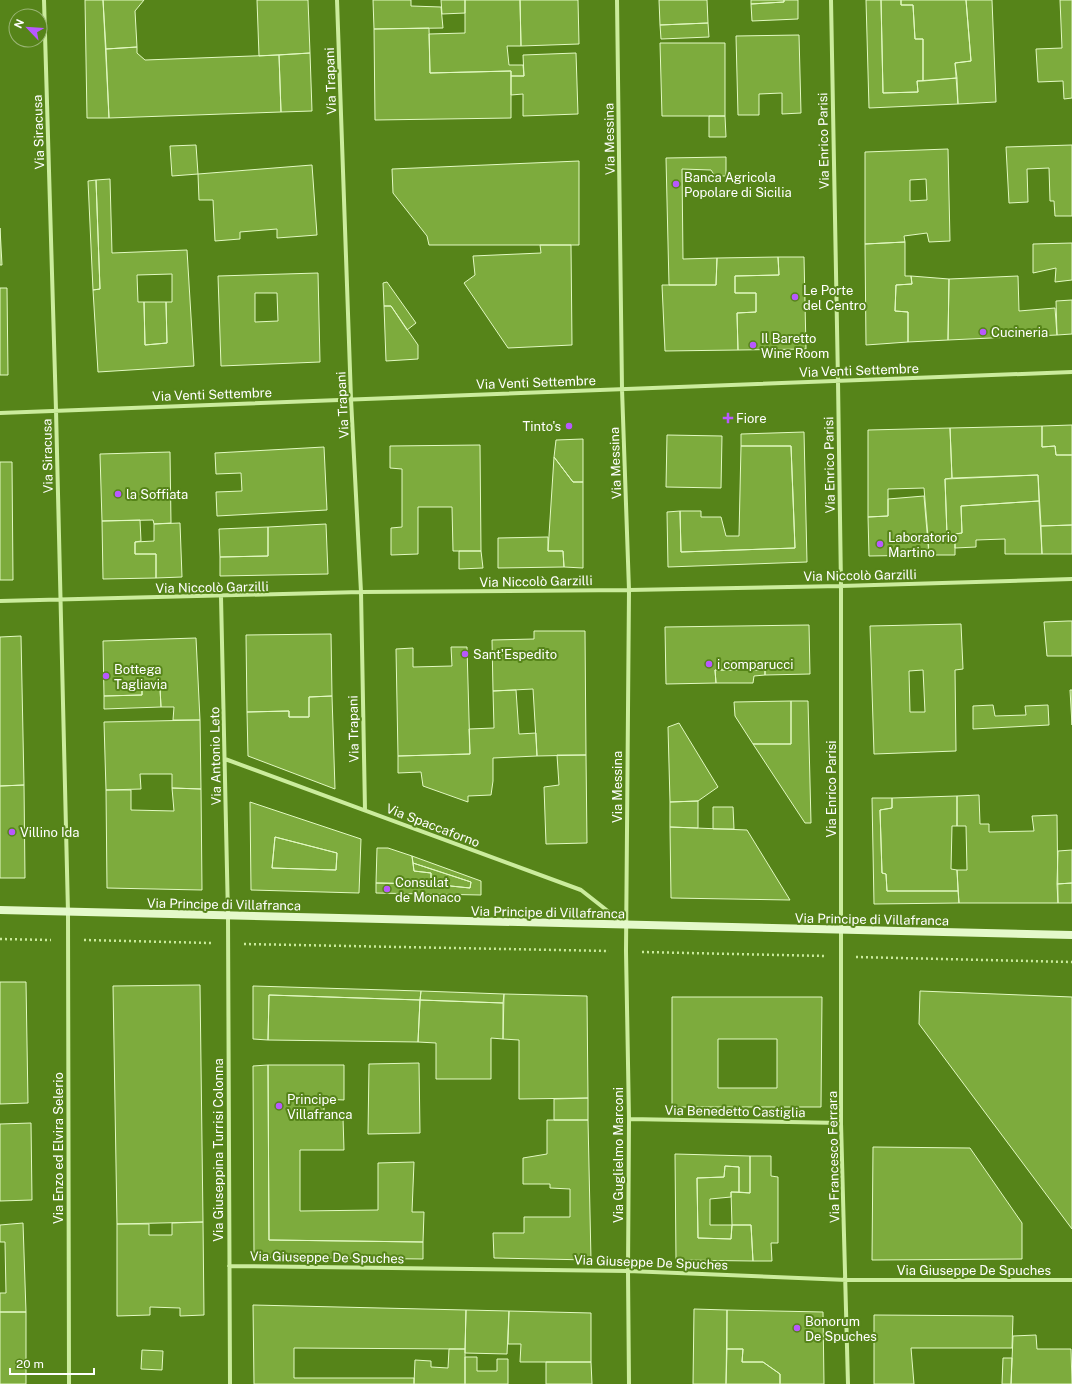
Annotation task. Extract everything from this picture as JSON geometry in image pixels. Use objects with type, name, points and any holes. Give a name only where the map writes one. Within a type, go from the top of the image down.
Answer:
[{"type":"street","name":"Via Siracusa","points":[[44,0],[56,410],[68,912]]},
{"type":"street","name":"Via Trapani","points":[[337,0],[351,399],[361,592],[365,810]]},
{"type":"street","name":"Via Messina","points":[[617,0],[622,389],[629,590],[626,926]]},
{"type":"street","name":"Via Enrico Parisi","points":[[830,0],[841,586],[840,930]]},
{"type":"street","name":"Via Venti Settembre","points":[[0,412],[1072,372]]},
{"type":"street","name":"Via Niccolò Garzilli","points":[[0,602],[361,592],[629,590],[841,586],[1072,579]]},
{"type":"street","name":"Via Antonio Leto","points":[[221,596],[228,916]]},
{"type":"street","name":"Via Spaccaforno","points":[[225,759],[580,890],[626,926]]},
{"type":"street","name":"Via Principe di Villafranca","points":[[0,910],[626,926],[1072,935]]},
{"type":"street","name":"Via Enzo ed Elvira Selerio","points":[[68,912],[69,1384]]},
{"type":"street","name":"Via Giuseppina Turrisi Colonna","points":[[228,916],[230,1384]]},
{"type":"street","name":"Via Guglielmo Marconi","points":[[626,926],[629,1119],[629,1384]]},
{"type":"street","name":"Via Francesco Ferrara","points":[[840,930],[842,1123],[848,1384]]},
{"type":"street","name":"Via Benedetto Castiglia","points":[[629,1119],[842,1123]]},
{"type":"street","name":"Via Giuseppe De Spuches","points":[[229,1266],[628,1270],[846,1280],[1072,1280]]},
{"type":"path","points":[[0,939],[626,951],[1072,962]]},
{"type":"building","points":[[85,0],[103,0],[109,118],[87,118]]},
{"type":"building","points":[[103,0],[144,0],[135,11],[137,47],[106,49]]},
{"type":"building","points":[[257,0],[308,0],[310,53],[259,56]]},
{"type":"building","points":[[373,0],[411,0],[411,6],[441,7],[443,28],[374,29]]},
{"type":"building","points":[[441,0],[465,0],[465,13],[442,14]]},
{"type":"building","points":[[465,0],[520,0],[521,46],[507,46],[509,65],[523,65],[524,76],[511,76],[511,71],[430,73],[429,34],[465,33]]},
{"type":"building","points":[[520,0],[578,0],[579,44],[521,46]]},
{"type":"building","points":[[659,0],[707,0],[708,23],[660,25]]},
{"type":"building","points":[[751,0],[784,0],[784,2],[751,4]]},
{"type":"building","points":[[784,0],[798,0],[798,19],[752,21],[751,4],[784,2]]},
{"type":"building","points":[[866,0],[881,0],[883,93],[918,92],[917,81],[957,78],[958,104],[869,108]]},
{"type":"building","points":[[881,0],[901,0],[901,5],[913,5],[915,39],[923,39],[923,81],[917,81],[918,92],[883,93]]},
{"type":"building","points":[[901,0],[966,0],[971,61],[955,63],[957,78],[923,81],[923,39],[915,39],[913,5],[901,5]]},
{"type":"building","points":[[966,0],[992,0],[996,102],[958,104],[955,63],[971,61]]},
{"type":"building","points":[[1060,0],[1072,0],[1072,98],[1064,99],[1063,81],[1038,82],[1036,49],[1062,48]]},
{"type":"building","points":[[708,23],[709,37],[661,39],[660,25]]},
{"type":"building","points":[[429,28],[430,73],[511,71],[511,118],[375,120],[374,29]]},
{"type":"building","points":[[799,35],[801,113],[782,114],[782,93],[759,94],[759,115],[738,115],[736,36]]},
{"type":"building","points":[[660,43],[725,43],[725,116],[662,116]]},
{"type":"building","points":[[137,47],[137,53],[145,60],[279,55],[281,112],[109,118],[106,49]]},
{"type":"building","points":[[310,53],[312,111],[281,112],[279,55]]},
{"type":"building","points":[[576,53],[578,114],[523,116],[523,94],[511,95],[511,76],[524,76],[523,55]]},
{"type":"building","points":[[709,116],[725,116],[726,137],[709,137]]},
{"type":"building","points":[[196,145],[198,174],[172,176],[170,146]]},
{"type":"building","points":[[1072,145],[1072,216],[1055,216],[1054,201],[1050,201],[1049,168],[1027,169],[1028,202],[1009,203],[1006,147]]},
{"type":"building","points":[[948,149],[950,241],[929,242],[927,233],[904,236],[905,242],[865,244],[865,152]],"holes":[[[926,179],[927,200],[910,201],[910,180]]]},
{"type":"building","points":[[726,157],[726,176],[715,176],[711,170],[682,169],[683,259],[717,258],[716,285],[669,285],[666,158]]},
{"type":"building","points":[[579,161],[579,245],[429,245],[427,236],[393,193],[392,169]]},
{"type":"building","points":[[312,165],[317,235],[277,238],[277,229],[240,232],[240,239],[215,241],[213,200],[199,200],[198,174]]},
{"type":"building","points":[[110,179],[112,253],[187,250],[194,366],[98,372],[93,290],[100,289],[96,180]],"holes":[[[172,274],[172,302],[166,302],[167,343],[145,345],[144,302],[138,302],[137,275]]]},
{"type":"building","points":[[96,180],[100,289],[93,290],[88,181]]},
{"type":"building","points":[[0,228],[2,265],[0,265]]},
{"type":"building","points":[[905,242],[905,276],[911,276],[912,284],[896,285],[895,311],[908,312],[908,342],[866,345],[865,244]]},
{"type":"building","points":[[1072,243],[1072,280],[1055,282],[1056,268],[1033,273],[1033,244]]},
{"type":"building","points":[[540,245],[571,245],[572,345],[508,348],[464,283],[475,275],[473,256],[541,253]]},
{"type":"building","points":[[778,257],[804,257],[806,349],[738,350],[737,313],[756,312],[756,293],[735,293],[735,276],[779,275]]},
{"type":"building","points":[[778,257],[779,275],[735,276],[735,293],[756,293],[756,312],[737,313],[738,350],[665,351],[662,285],[716,285],[717,258]]},
{"type":"building","points":[[318,273],[320,362],[221,366],[218,276]],"holes":[[[255,293],[277,293],[278,321],[255,322]]]},
{"type":"building","points":[[911,276],[949,279],[948,340],[908,342],[908,312],[895,311],[896,285],[912,284]]},
{"type":"building","points":[[1018,276],[1019,311],[1055,308],[1057,335],[948,340],[949,279]]},
{"type":"building","points":[[387,282],[416,323],[407,330],[391,306],[384,306],[383,283]]},
{"type":"building","points":[[0,288],[7,288],[8,375],[0,375]]},
{"type":"building","points":[[1072,300],[1072,334],[1057,335],[1056,301]]},
{"type":"building","points":[[144,302],[166,302],[167,343],[145,345]]},
{"type":"building","points":[[384,306],[391,306],[418,345],[418,359],[386,361]]},
{"type":"building","points":[[1072,425],[1072,455],[1056,455],[1055,446],[1042,447],[1042,426]]},
{"type":"building","points":[[1042,426],[1042,447],[1055,446],[1056,455],[1072,455],[1072,525],[1041,526],[1038,475],[952,478],[950,428]]},
{"type":"building","points":[[950,428],[952,478],[945,479],[947,535],[928,537],[924,488],[888,489],[888,516],[868,517],[868,430]]},
{"type":"building","points":[[804,432],[807,562],[668,567],[667,512],[680,511],[681,552],[795,548],[791,446],[741,446],[741,434]]},
{"type":"building","points":[[667,435],[722,436],[721,488],[666,487]]},
{"type":"building","points":[[583,439],[583,482],[573,482],[554,457],[556,440]]},
{"type":"building","points":[[480,445],[481,551],[453,551],[452,507],[418,507],[418,554],[391,555],[391,528],[402,527],[402,469],[390,468],[390,446]]},
{"type":"building","points":[[741,446],[791,446],[795,548],[681,552],[680,511],[701,511],[701,517],[721,517],[726,536],[739,536]]},
{"type":"building","points":[[324,447],[327,510],[217,516],[216,492],[242,491],[241,473],[216,474],[215,453]]},
{"type":"building","points":[[170,452],[171,523],[154,524],[153,520],[102,521],[100,454]]},
{"type":"building","points":[[554,457],[573,482],[583,482],[583,568],[564,567],[563,551],[548,551]]},
{"type":"building","points":[[0,462],[12,462],[13,580],[0,580]]},
{"type":"building","points":[[1038,475],[1039,501],[961,506],[962,533],[955,534],[955,555],[929,555],[928,537],[947,535],[945,479]]},
{"type":"building","points":[[924,496],[929,555],[869,556],[868,517],[888,516],[888,499]]},
{"type":"building","points":[[1039,501],[1042,554],[1005,554],[1005,539],[976,540],[976,547],[955,548],[955,534],[962,533],[961,506]]},
{"type":"building","points":[[140,520],[141,541],[135,542],[135,554],[156,554],[156,578],[103,579],[102,521]]},
{"type":"building","points":[[180,523],[182,577],[156,578],[156,554],[135,554],[135,542],[154,541],[154,524]]},
{"type":"building","points":[[326,524],[328,574],[220,576],[220,557],[268,556],[268,527]]},
{"type":"building","points":[[1072,525],[1072,554],[1042,554],[1041,526]]},
{"type":"building","points":[[268,527],[268,556],[220,557],[219,529]]},
{"type":"building","points":[[548,537],[548,551],[563,551],[564,567],[498,568],[498,538]]},
{"type":"building","points":[[459,551],[481,551],[483,568],[459,569]]},
{"type":"building","points":[[1072,621],[1072,656],[1047,656],[1044,622]]},
{"type":"building","points":[[961,624],[963,669],[955,670],[956,751],[874,754],[870,626]],"holes":[[[923,670],[925,712],[910,712],[909,671]]]},
{"type":"building","points":[[809,625],[810,674],[765,675],[765,670],[715,670],[716,683],[666,684],[665,627]]},
{"type":"building","points":[[534,631],[585,631],[586,755],[537,756],[533,689],[493,691],[492,640],[534,639]]},
{"type":"building","points":[[331,634],[332,696],[309,697],[309,717],[289,717],[289,711],[247,712],[246,635]]},
{"type":"building","points":[[21,636],[24,785],[0,786],[0,637]]},
{"type":"building","points":[[196,638],[200,720],[173,720],[174,707],[161,707],[160,688],[142,689],[142,695],[104,696],[103,641]]},
{"type":"building","points":[[451,647],[467,647],[470,754],[398,756],[396,649],[413,648],[413,667],[452,666]]},
{"type":"building","points":[[715,670],[765,670],[765,675],[754,676],[753,683],[716,683]]},
{"type":"building","points":[[160,688],[161,707],[104,709],[104,696],[142,695],[142,689]]},
{"type":"building","points":[[516,690],[519,734],[536,733],[537,756],[493,758],[493,781],[491,795],[468,796],[468,802],[423,786],[421,772],[398,773],[398,756],[470,754],[469,729],[494,728],[493,691]]},
{"type":"building","points":[[1070,690],[1072,690],[1072,725]]},
{"type":"building","points":[[332,696],[335,789],[248,756],[247,712],[289,711],[289,717],[309,717],[309,697]]},
{"type":"building","points":[[791,701],[791,744],[753,744],[735,716],[734,702]]},
{"type":"building","points":[[791,701],[808,701],[811,823],[805,823],[753,744],[791,744]]},
{"type":"building","points":[[993,705],[995,716],[1026,715],[1025,706],[1048,705],[1049,725],[973,729],[973,706]]},
{"type":"building","points":[[200,720],[201,789],[172,788],[172,774],[140,774],[141,789],[106,790],[104,722]]},
{"type":"building","points":[[679,723],[718,787],[698,801],[670,802],[668,727]]},
{"type":"building","points":[[557,755],[586,755],[587,843],[546,844],[544,787],[559,785]]},
{"type":"building","name":"Villino Ida","points":[[24,785],[25,878],[0,878],[0,786]]},
{"type":"building","points":[[172,788],[201,789],[202,890],[107,888],[106,790],[131,790],[131,810],[174,811]]},
{"type":"building","points":[[979,795],[980,824],[989,824],[989,832],[1034,831],[1032,816],[1057,815],[1058,903],[959,903],[957,870],[967,870],[966,826],[957,826],[957,796]]},
{"type":"building","points":[[957,796],[957,826],[952,826],[951,869],[957,870],[958,891],[887,891],[886,874],[882,873],[880,810],[892,808],[892,798]]},
{"type":"building","points":[[872,798],[892,798],[892,808],[880,810],[882,873],[886,874],[887,891],[958,891],[959,903],[874,904]]},
{"type":"building","points":[[698,801],[698,828],[670,827],[670,802]]},
{"type":"building","points":[[250,802],[361,839],[359,893],[251,890]],"holes":[[[275,837],[337,853],[336,870],[272,868]]]},
{"type":"building","points":[[713,807],[733,807],[734,829],[713,829]]},
{"type":"building","points":[[670,827],[747,830],[790,900],[671,898]]},
{"type":"building","points":[[275,837],[337,853],[336,870],[272,868]]},
{"type":"building","points":[[377,848],[388,848],[412,856],[414,871],[431,873],[431,884],[376,883]]},
{"type":"building","points":[[1072,850],[1072,883],[1057,884],[1058,851]]},
{"type":"building","points":[[412,856],[481,881],[481,895],[376,893],[376,883],[431,884],[470,888],[471,882],[413,863]]},
{"type":"building","points":[[413,863],[471,882],[470,888],[431,884],[431,873],[414,871]]},
{"type":"building","points":[[1072,883],[1072,903],[1058,903],[1057,884]]},
{"type":"building","points":[[0,982],[26,982],[28,1103],[0,1104]]},
{"type":"building","points":[[200,985],[203,1222],[117,1224],[113,986]]},
{"type":"building","points":[[253,986],[421,991],[420,1000],[269,995],[268,1040],[253,1039]]},
{"type":"building","points":[[421,991],[504,994],[503,1003],[420,1000]]},
{"type":"building","points":[[920,991],[1072,997],[1072,1229],[919,1024]]},
{"type":"building","points":[[504,994],[587,996],[588,1098],[519,1099],[519,1040],[503,1039]]},
{"type":"building","points":[[269,995],[420,1000],[418,1042],[268,1040]]},
{"type":"building","points":[[672,997],[822,997],[821,1107],[672,1107]],"holes":[[[718,1039],[777,1039],[777,1088],[718,1088]]]},
{"type":"building","points":[[420,1000],[503,1003],[503,1039],[491,1038],[491,1079],[436,1079],[436,1043],[418,1042]]},
{"type":"building","points":[[419,1063],[420,1133],[368,1134],[369,1064]]},
{"type":"building","points":[[268,1065],[344,1065],[344,1100],[324,1099],[324,1117],[343,1118],[344,1150],[300,1150],[300,1211],[378,1210],[378,1163],[414,1162],[412,1212],[424,1212],[423,1242],[269,1240]]},
{"type":"building","points":[[268,1065],[269,1240],[423,1242],[423,1259],[254,1257],[253,1066]]},
{"type":"building","points":[[588,1098],[588,1120],[554,1120],[554,1099]]},
{"type":"building","points":[[547,1120],[588,1120],[591,1260],[494,1258],[493,1233],[524,1233],[524,1217],[570,1217],[570,1189],[550,1188],[550,1184],[523,1184],[523,1158],[547,1154]]},
{"type":"building","points":[[31,1123],[32,1200],[0,1201],[0,1124]]},
{"type":"building","points":[[873,1147],[970,1148],[1022,1223],[1022,1259],[872,1260]]},
{"type":"building","points":[[675,1154],[750,1156],[750,1193],[739,1192],[739,1167],[725,1166],[724,1177],[697,1178],[698,1238],[731,1239],[732,1225],[751,1225],[753,1261],[676,1260]]},
{"type":"building","points":[[750,1156],[771,1156],[771,1176],[778,1177],[778,1243],[771,1243],[772,1261],[753,1261],[751,1225],[732,1225],[731,1192],[750,1193]]},
{"type":"building","points":[[725,1166],[739,1167],[739,1192],[731,1192],[731,1197],[710,1199],[710,1225],[732,1225],[731,1239],[698,1238],[697,1178],[724,1177]]},
{"type":"building","points":[[203,1222],[204,1315],[180,1316],[180,1308],[150,1307],[150,1315],[117,1316],[117,1224],[149,1224],[149,1235],[172,1235],[172,1223]]},
{"type":"building","points":[[23,1223],[26,1312],[0,1312],[0,1293],[6,1293],[5,1242],[0,1242],[0,1225]]},
{"type":"building","points":[[253,1305],[466,1310],[465,1349],[294,1348],[294,1378],[414,1378],[414,1384],[254,1384]]},
{"type":"building","points":[[694,1309],[727,1310],[726,1384],[693,1384]]},
{"type":"building","points":[[466,1310],[509,1311],[507,1354],[465,1353]]},
{"type":"building","points":[[727,1310],[823,1312],[824,1384],[780,1384],[780,1374],[763,1362],[742,1362],[743,1349],[727,1349]]},
{"type":"building","points":[[509,1311],[591,1313],[591,1362],[520,1362],[521,1344],[508,1344]]},
{"type":"building","points":[[0,1312],[26,1312],[26,1384],[0,1384]]},
{"type":"building","points":[[874,1315],[1013,1316],[1012,1348],[911,1348],[914,1384],[874,1384]]},
{"type":"building","points":[[1036,1335],[1037,1349],[1071,1349],[1072,1384],[1011,1384],[1013,1336]]},
{"type":"building","points":[[449,1349],[465,1349],[465,1384],[414,1384],[415,1360],[431,1361],[431,1367],[448,1368]]},
{"type":"building","points":[[727,1349],[743,1349],[742,1362],[763,1362],[780,1374],[780,1384],[726,1384]]},
{"type":"building","points":[[142,1350],[163,1351],[162,1370],[141,1369]]},
{"type":"building","points":[[465,1357],[477,1357],[477,1371],[497,1371],[497,1359],[508,1359],[508,1384],[465,1384]]},
{"type":"building","points":[[1003,1358],[1012,1358],[1011,1384],[1002,1384]]},
{"type":"building","points":[[546,1362],[591,1362],[592,1384],[546,1384]]},
{"type":"place","name":"Banca Agricola Popolare di Sicilia","points":[[676,184]]},
{"type":"place","name":"Le Porte del Centro","points":[[795,297]]},
{"type":"place","name":"Cucineria","points":[[983,332]]},
{"type":"place","name":"Il Baretto Wine Room","points":[[753,345]]},
{"type":"place","name":"Fiore","points":[[728,418]]},
{"type":"place","name":"Tinto's","points":[[569,426]]},
{"type":"place","name":"la Soffiata","points":[[118,494]]},
{"type":"place","name":"Laboratorio Martino","points":[[880,544]]},
{"type":"place","name":"Sant'Espedito","points":[[465,654]]},
{"type":"place","name":"i comparucci","points":[[709,664]]},
{"type":"place","name":"Bottega Tagliavia","points":[[106,676]]},
{"type":"place","name":"Villino Ida","points":[[12,832]]},
{"type":"place","name":"Consulat de Monaco","points":[[387,889]]},
{"type":"place","name":"Principe Villafranca","points":[[279,1106]]},
{"type":"place","name":"Bonorum De Spuches","points":[[797,1328]]}]
